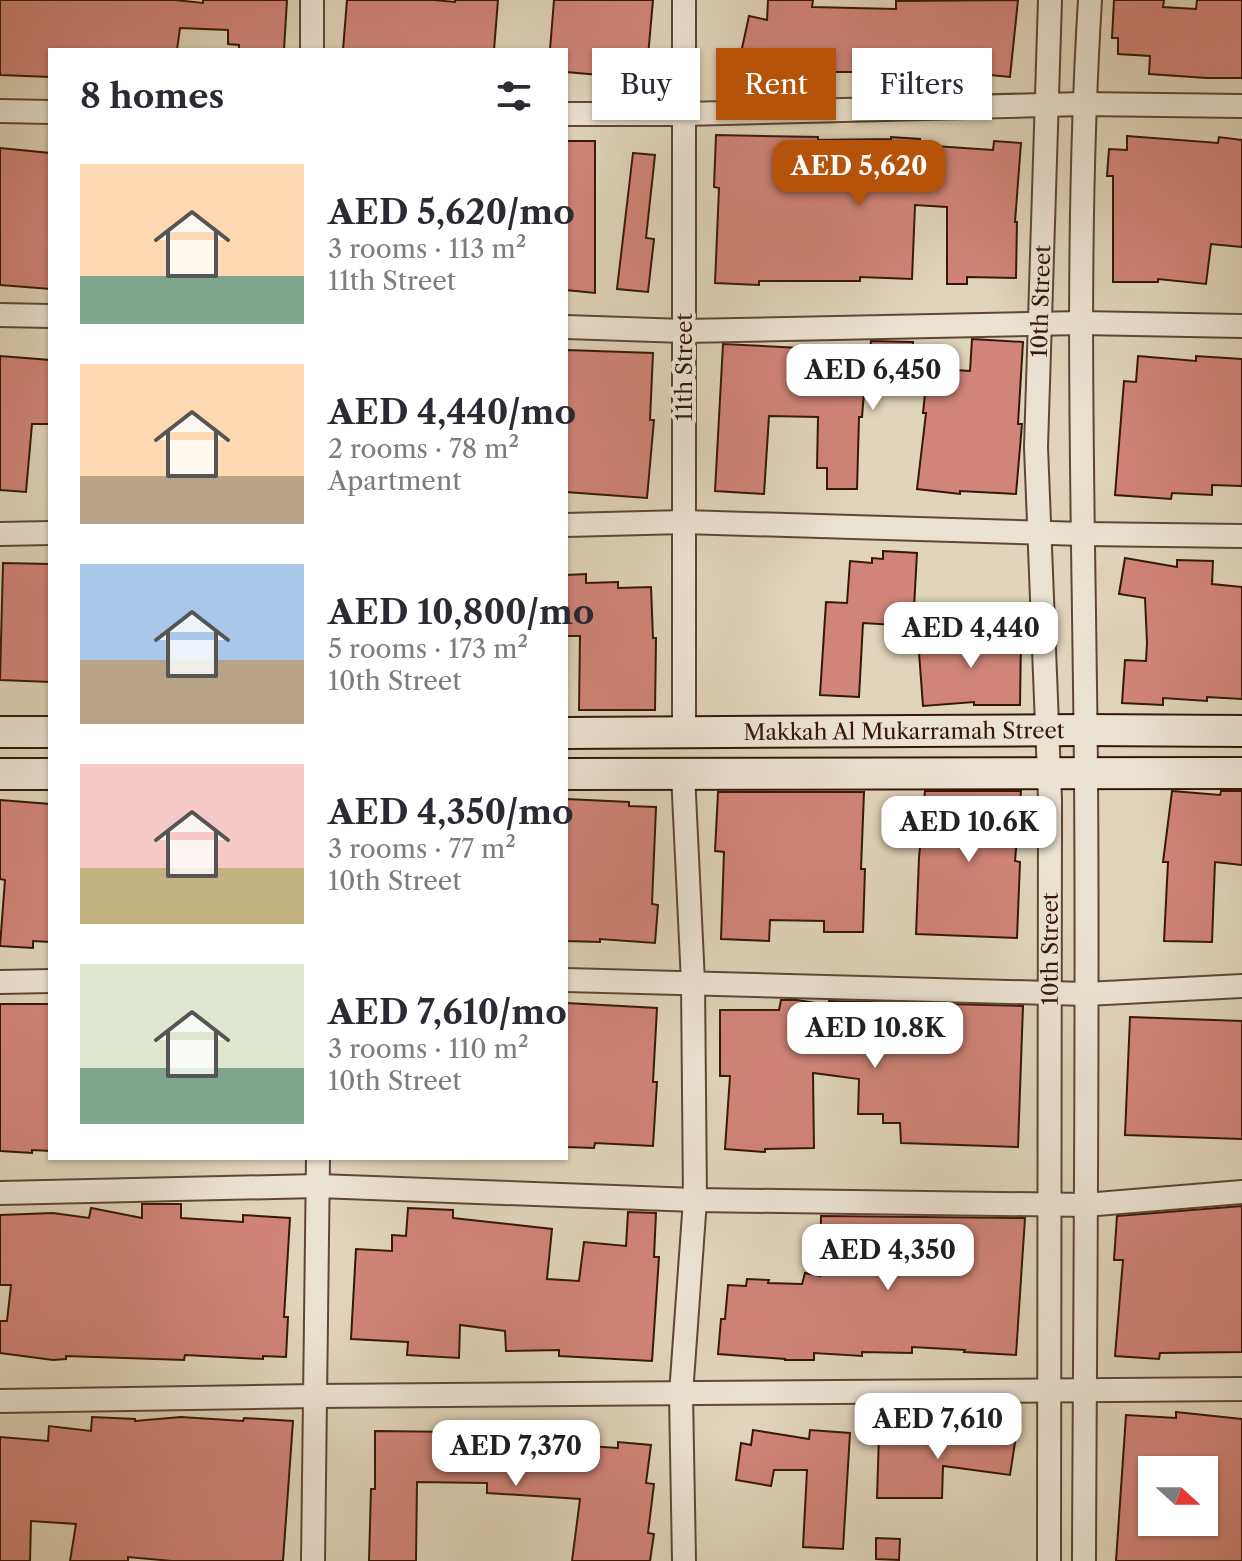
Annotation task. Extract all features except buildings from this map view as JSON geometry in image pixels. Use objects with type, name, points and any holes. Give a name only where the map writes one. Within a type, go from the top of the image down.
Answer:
[{"type":"main road","name":"Makkah Al Mukarramah Street","points":[[568,733],[1242,731]]},
{"type":"main road","points":[[0,732],[48,732]]},
{"type":"main road","name":"Makkah Al Mukarramah Street","points":[[568,774],[1242,773]]},
{"type":"main road","points":[[0,774],[48,774]]},
{"type":"street","points":[[312,0],[312,48]]},
{"type":"street","name":"11th Street","points":[[684,0],[684,48]]},
{"type":"street","name":"10th Street","points":[[1049,1561],[1049,772],[1036,447],[1050,0]]},
{"type":"street","name":"10th Street","points":[[1084,1561],[1086,772],[1081,323],[1083,104],[1090,0]]},
{"type":"street","points":[[700,114],[1083,104],[1242,106]]},
{"type":"street","points":[[0,111],[48,112]]},
{"type":"street","points":[[568,114],[592,114]]},
{"type":"street","name":"11th Street","points":[[684,120],[684,734]]},
{"type":"street","points":[[0,315],[48,316]]},
{"type":"street","points":[[568,327],[684,331],[1081,323],[1242,326]]},
{"type":"street","points":[[568,525],[684,522],[1242,536]]},
{"type":"street","points":[[0,534],[48,533]]},
{"type":"street","points":[[683,774],[693,982],[695,1200],[681,1394],[684,1561]]},
{"type":"street","points":[[568,980],[1086,994],[1242,986]]},
{"type":"street","points":[[0,982],[48,981]]},
{"type":"street","points":[[313,1561],[318,1160]]},
{"type":"street","points":[[0,1193],[318,1186],[695,1200],[1085,1205],[1242,1192]]},
{"type":"street","points":[[0,1401],[1242,1389]]}]
